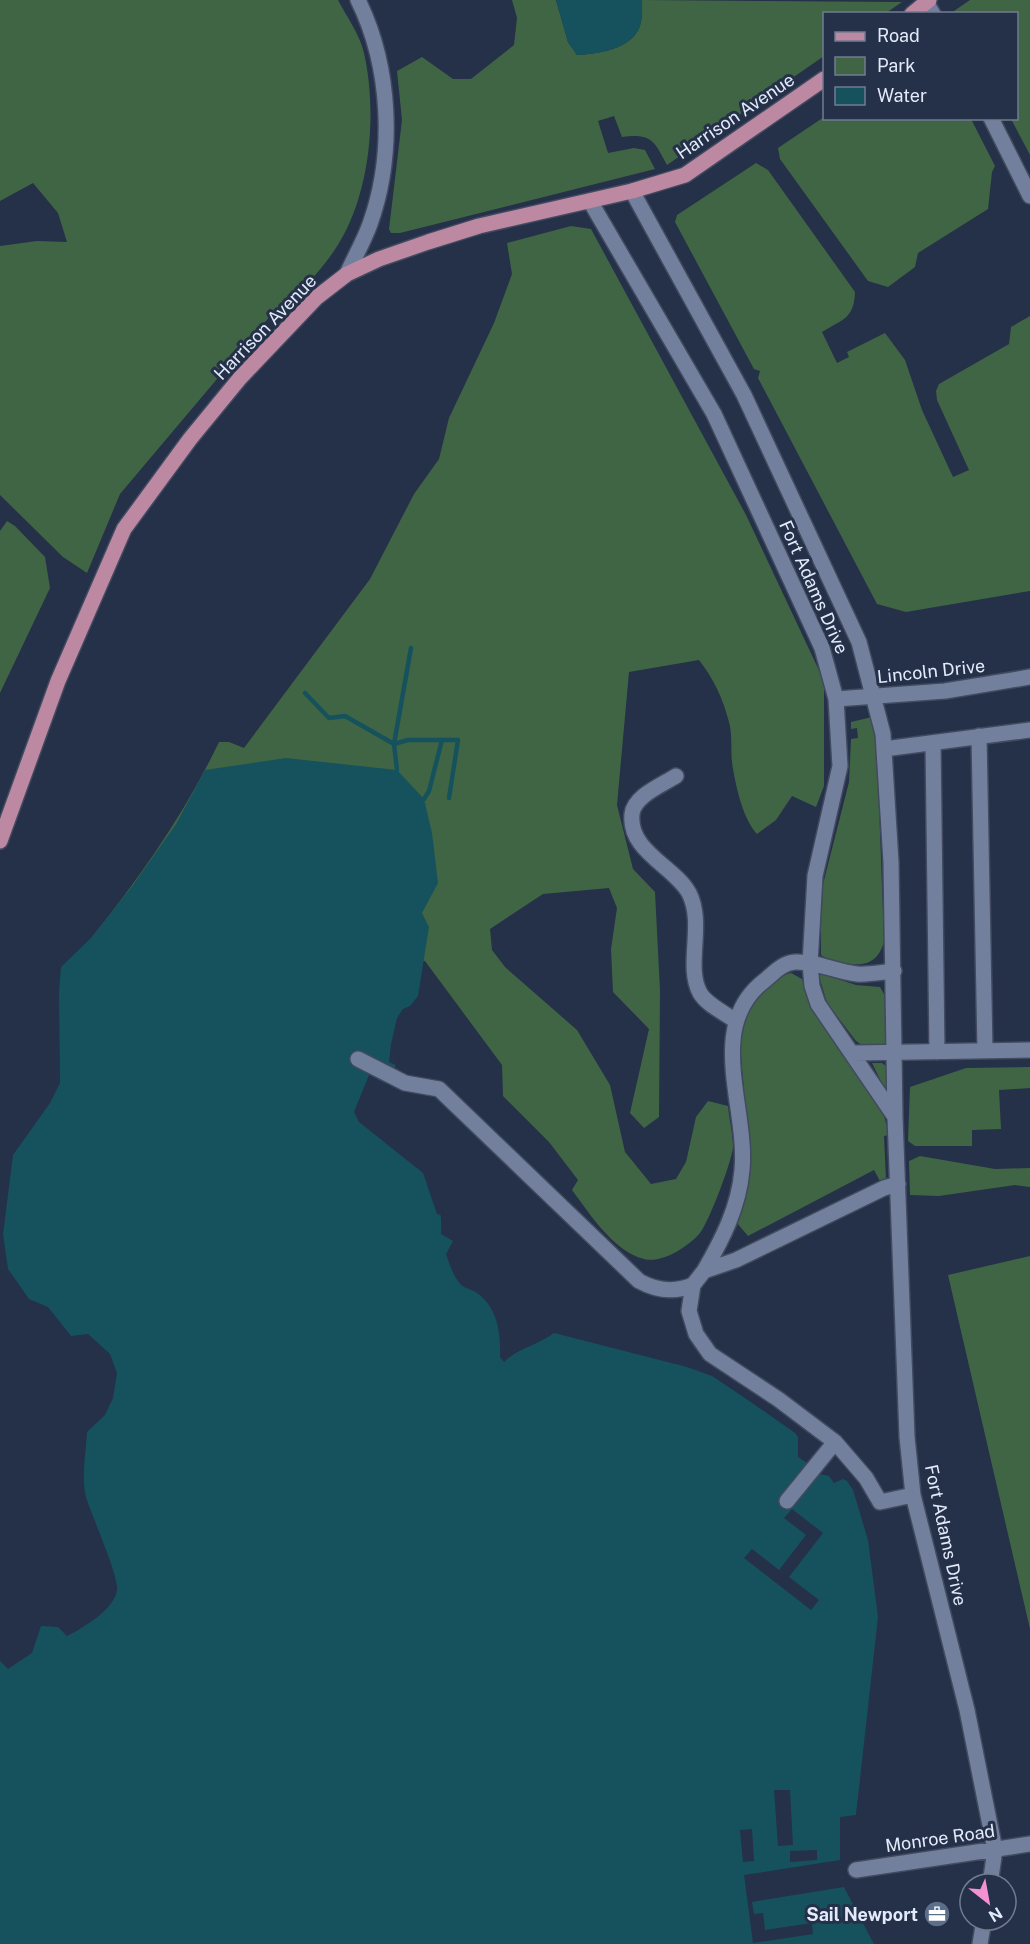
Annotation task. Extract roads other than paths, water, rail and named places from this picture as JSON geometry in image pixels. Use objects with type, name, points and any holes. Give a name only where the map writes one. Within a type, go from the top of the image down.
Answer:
[{"type":"main road","name":"Harrison Avenue","points":[[0,841],[58,681],[124,529],[171,463],[240,378],[316,298],[347,274],[380,259],[438,238],[632,191],[685,175],[823,80]]},
{"type":"street","points":[[347,274],[370,224],[384,150],[384,86],[381,65],[369,21],[358,0]]},
{"type":"street","points":[[992,120],[1030,196]]},
{"type":"street","name":"Fort Adams Drive","points":[[632,191],[744,395],[859,642],[883,734],[894,971],[895,1117],[907,1437],[913,1495],[967,1710],[995,1850],[992,1872]]},
{"type":"street","name":"Fort Adams Drive","points":[[590,201],[714,414],[822,648],[836,699],[840,766],[815,876],[810,964],[812,986],[818,1004],[854,1053],[895,1117]]},
{"type":"street","name":"Lincoln Drive","points":[[836,699],[945,691],[1030,677]]},
{"type":"street","points":[[884,749],[1030,730]]},
{"type":"street","points":[[979,736],[985,1051]]},
{"type":"street","points":[[933,742],[937,1052]]},
{"type":"street","points":[[676,776],[635,804],[632,817],[634,829],[645,849],[676,877],[690,895],[696,925],[696,984],[709,1002],[736,1021]]},
{"type":"street","points":[[894,971],[858,974],[794,962],[780,967],[757,986],[745,1001],[736,1021],[733,1054],[742,1143],[741,1182],[728,1228],[704,1271],[693,1285],[689,1311],[696,1334],[710,1354],[778,1399],[835,1442],[866,1478],[880,1502],[913,1495]]},
{"type":"street","points":[[854,1053],[1030,1050]]},
{"type":"street","points":[[358,1059],[405,1083],[439,1089],[639,1281],[663,1290],[676,1290],[693,1285]]},
{"type":"street","points":[[704,1271],[736,1260],[884,1188],[898,1184]]},
{"type":"street","points":[[787,1501],[835,1442]]},
{"type":"street","name":"Monroe Road","points":[[856,1870],[1030,1844]]},
{"type":"water","points":[[556,0],[642,0],[642,17],[637,32],[626,43],[601,52],[577,55],[568,42]]},
{"type":"water","points":[[286,758],[397,770],[424,799],[432,833],[438,883],[422,913],[429,927],[418,996],[403,1015],[395,1068],[387,1082],[371,1099],[369,1113],[409,1152],[430,1180],[441,1214],[441,1234],[453,1241],[446,1254],[451,1267],[464,1287],[477,1293],[490,1306],[499,1331],[500,1357],[504,1362],[515,1353],[554,1333],[687,1367],[712,1376],[800,1435],[806,1462],[835,1477],[847,1478],[864,1511],[874,1550],[878,1594],[877,1641],[856,1815],[840,1817],[840,1860],[844,1887],[874,1944],[0,1944],[0,1661],[8,1669],[32,1653],[41,1626],[58,1627],[67,1636],[81,1628],[105,1611],[117,1590],[110,1560],[86,1497],[84,1473],[87,1432],[105,1415],[113,1398],[117,1373],[110,1354],[88,1334],[71,1336],[48,1307],[29,1299],[8,1269],[3,1234],[13,1155],[50,1103],[60,1083],[61,967],[92,937],[133,885],[176,824],[205,770]]},
{"type":"waterway","points":[[397,770],[394,744],[411,648]]},
{"type":"waterway","points":[[305,693],[329,718],[345,716],[394,744],[408,740],[458,740],[449,798]]},
{"type":"waterway","points":[[424,799],[429,791],[442,740]]},
{"type":"place","name":"Sail Newport","points":[[937,1914]]}]
